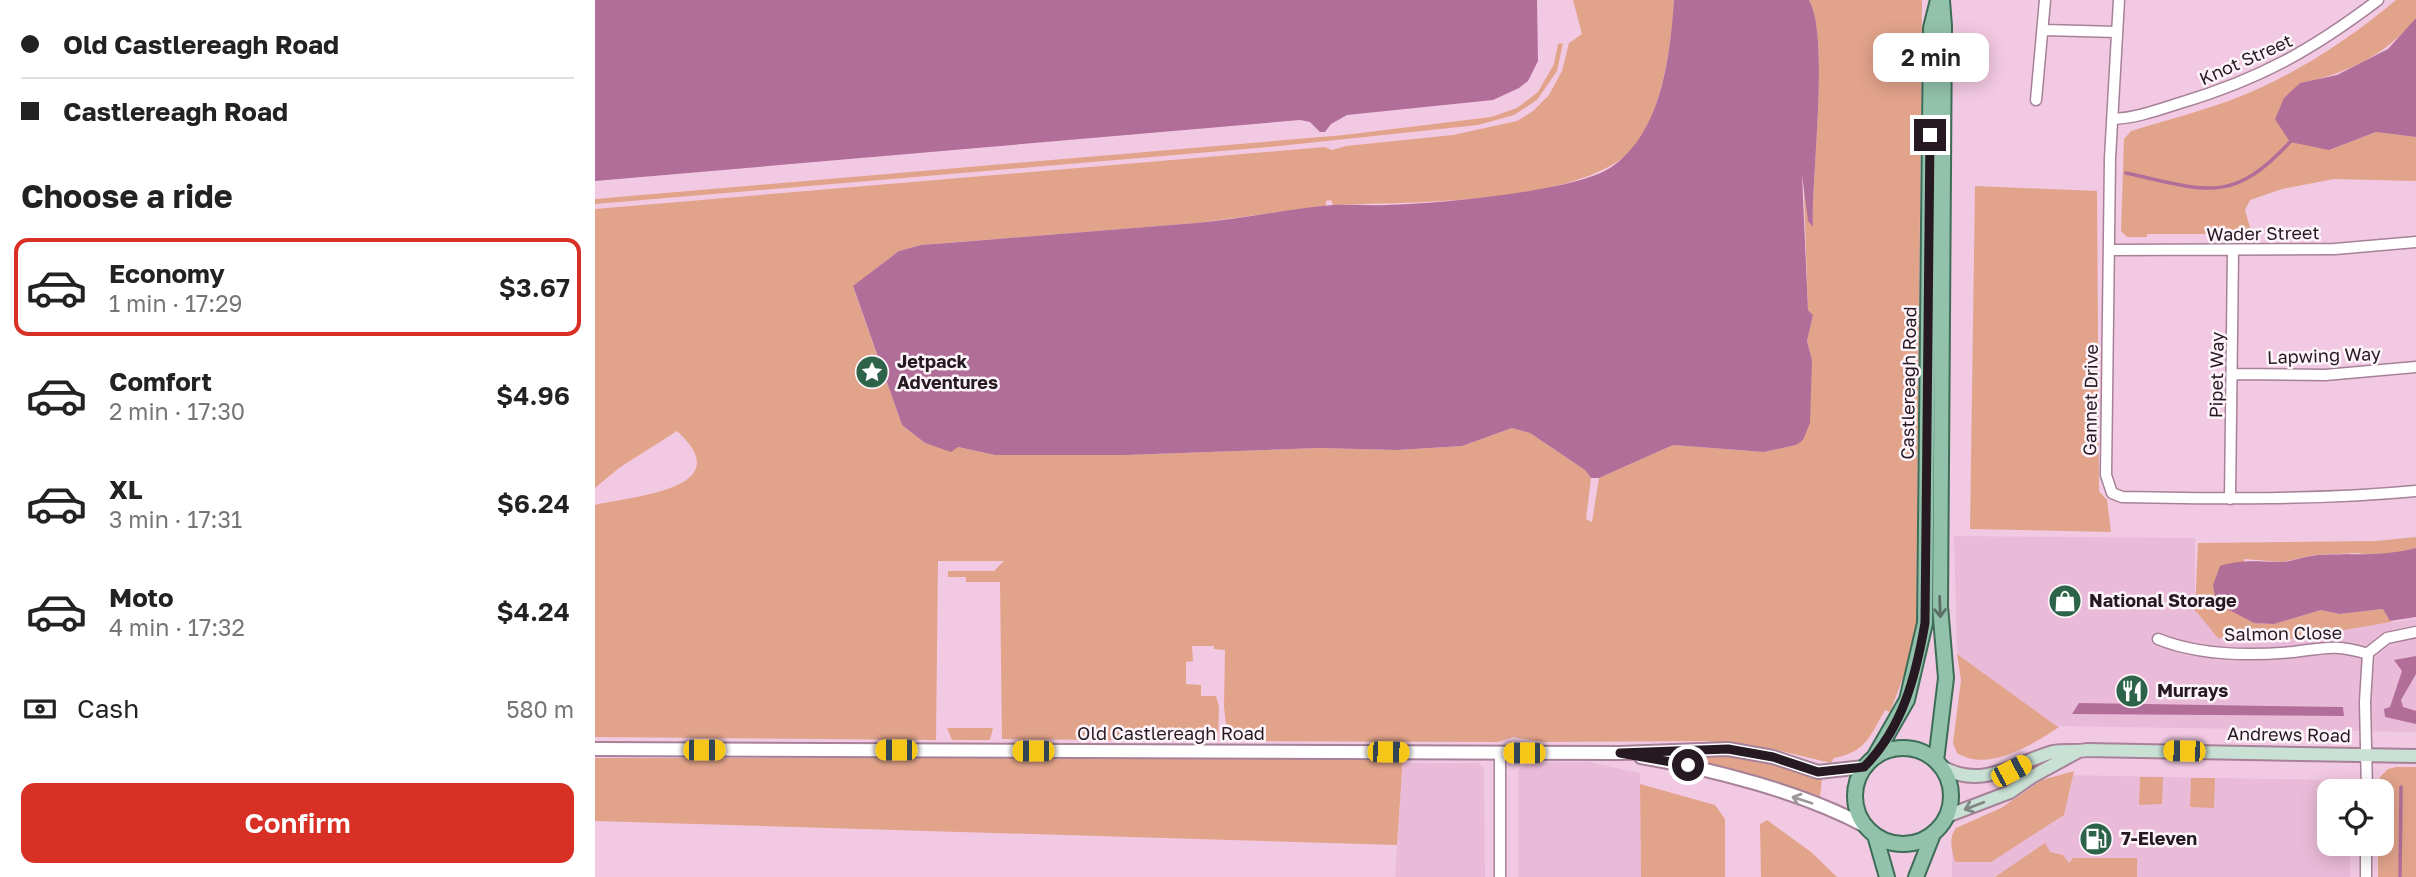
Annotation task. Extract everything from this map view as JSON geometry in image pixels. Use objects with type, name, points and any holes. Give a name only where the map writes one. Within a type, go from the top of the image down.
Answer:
[{"type":"main road","name":"Castlereagh Road","points":[[1869,762],[1907,700],[1925,623],[1931,28],[1940,0]]},
{"type":"main road","name":"Castlereagh Road","points":[[1939,764],[1946,678],[1940,607],[1944,40],[1940,0]]},
{"type":"main road","points":[[1887,877],[1854,797],[1869,762],[1899,747],[1913,748],[1939,764],[1952,796],[1947,816],[1925,849],[1916,877]]},
{"type":"main road","name":"Andrews Road","points":[[1939,764],[1965,775],[1991,776],[2057,751],[2416,756]]},
{"type":"main road","name":"Andrews Road","points":[[1947,816],[2010,792],[2077,752]]},
{"type":"main road","points":[[1870,831],[1889,842],[1905,844],[1920,841],[1934,833]]},
{"type":"street","points":[[2036,100],[2038,53],[2044,30],[2045,0]]},
{"type":"street","name":"Gannet Drive","points":[[2119,0],[2109,250],[2107,485],[2112,493],[2122,497],[2350,497],[2416,491]]},
{"type":"street","name":"Knot Street","points":[[2113,120],[2130,118],[2211,94],[2269,71],[2324,41],[2378,0]]},
{"type":"street","points":[[2044,30],[2117,32]]},
{"type":"street","name":"Wader Street","points":[[2109,250],[2335,249],[2416,242]]},
{"type":"street","name":"Pipet Way","points":[[2230,499],[2233,251]]},
{"type":"street","name":"Lapwing Way","points":[[2233,374],[2325,375],[2416,368]]},
{"type":"street","points":[[2366,779],[2368,654],[2387,638],[2416,632]]},
{"type":"street","name":"Salmon Close","points":[[2158,639],[2179,647],[2202,651],[2281,652],[2340,646],[2368,654]]},
{"type":"street","name":"Old Castlereagh Road","points":[[595,750],[1620,753],[1728,749],[1773,757],[1818,772],[1869,762]]},
{"type":"street","points":[[1500,753],[1500,877]]},
{"type":"street","name":"Old Castlereagh Road","points":[[1620,753],[1688,765],[1748,782],[1831,810],[1870,831]]},
{"type":"street","points":[[2366,856],[2366,877]]},
{"type":"shaded area","points":[[595,0],[1537,0],[1538,61],[1528,81],[1493,100],[1347,115],[1331,124],[1325,132],[1320,132],[1310,122],[1300,120],[595,181]]},
{"type":"shaded area","points":[[1573,0],[1674,0],[1668,56],[1652,116],[1634,147],[1610,166],[1577,180],[1493,197],[1333,205],[1331,200],[1326,201],[1326,206],[1196,223],[921,245],[899,251],[853,287],[902,425],[925,443],[951,451],[958,447],[995,455],[1125,455],[1319,448],[1397,450],[1462,446],[1512,428],[1530,433],[1585,470],[1591,478],[1586,519],[1592,522],[1599,478],[1673,445],[1764,452],[1796,445],[1812,360],[1807,341],[1813,315],[1808,310],[1803,163],[1806,203],[1813,226],[1819,75],[1815,19],[1809,0],[1922,0],[1916,628],[1910,659],[1890,712],[1885,710],[1871,735],[1860,747],[1834,758],[1831,763],[1773,749],[1707,741],[1543,742],[1513,737],[1498,742],[1228,741],[1224,707],[1225,650],[1214,649],[1214,646],[1192,646],[1193,661],[1186,662],[1186,684],[1201,685],[1201,696],[1216,696],[1219,707],[1218,741],[1002,739],[1000,582],[966,582],[966,577],[948,577],[948,571],[994,571],[1004,561],[938,561],[936,740],[595,737],[595,505],[655,493],[675,486],[689,478],[697,466],[693,450],[677,431],[619,468],[595,488],[595,209],[1325,147],[1332,150],[1346,146],[1453,135],[1517,121],[1533,111],[1549,95],[1562,71],[1569,43],[1582,34]]},
{"type":"shaded area","points":[[1674,0],[1809,0],[1815,18],[1819,75],[1813,227],[1808,221],[1802,175],[1808,310],[1813,315],[1807,341],[1812,360],[1810,423],[1803,440],[1796,445],[1764,452],[1673,445],[1599,478],[1591,478],[1585,470],[1530,433],[1512,428],[1462,446],[1397,450],[1319,448],[1125,455],[995,455],[958,447],[951,452],[925,443],[902,425],[853,286],[899,251],[921,245],[1196,223],[1333,205],[1408,204],[1468,199],[1535,190],[1591,176],[1610,168],[1628,153],[1652,115],[1666,69]]},
{"type":"shaded area","points":[[2396,0],[2416,0],[2416,18],[2392,43],[2349,68],[2300,84],[2329,150],[2376,132],[2416,137],[2416,181],[2334,179],[2282,189],[2250,200],[2245,210],[2253,238],[2215,237],[2215,234],[2147,234],[2147,237],[2127,237],[2121,231],[2124,139],[2131,131],[2196,112],[2260,88],[2331,48]]},
{"type":"shaded area","points":[[2416,18],[2416,137],[2376,132],[2329,150],[2290,142],[2275,119],[2284,98],[2300,83],[2337,75],[2388,49]]},
{"type":"shaded area","points":[[1563,43],[1557,71],[1537,100],[1514,115],[1478,125],[1269,147],[595,204],[595,199],[1344,135],[1491,117],[1517,108],[1538,92],[1554,64],[1558,44]]},
{"type":"shaded area","points":[[1975,186],[2097,191],[2099,491],[2107,500],[2111,532],[1970,529]]},
{"type":"shaded area","points":[[1954,536],[2195,538],[2195,610],[2376,624],[2416,619],[2416,732],[2055,726],[1957,654]]},
{"type":"shaded area","points":[[2416,537],[2416,548],[2381,556],[2357,553],[2314,555],[2282,562],[2244,559],[2254,623],[2274,624],[2321,610],[2339,614],[2383,609],[2391,622],[2290,639],[2218,638],[2195,610],[2198,543],[2376,541]]},
{"type":"shaded area","points":[[2416,548],[2416,617],[2390,621],[2383,609],[2339,614],[2321,610],[2274,624],[2254,623],[2216,603],[2213,585],[2220,566],[2243,562],[2285,562],[2318,555],[2392,553]]},
{"type":"shaded area","points":[[1957,654],[2059,727],[2024,748],[1996,758],[1983,760],[1957,753],[1953,743],[1961,680]]},
{"type":"shaded area","points":[[2416,656],[2416,674],[2401,700],[2403,707],[2416,711],[2416,724],[2385,717],[2384,709],[2390,707],[2402,671],[2394,660]]},
{"type":"shaded area","points":[[2079,703],[2343,707],[2344,716],[2072,714]]},
{"type":"shaded area","points":[[947,728],[993,728],[990,740],[952,740]]},
{"type":"shaded area","points":[[1693,752],[1760,759],[1822,777],[1820,798],[1691,762]]},
{"type":"shaded area","points":[[595,758],[1403,758],[1397,845],[595,821]]},
{"type":"shaded area","points":[[1589,762],[1640,773],[1641,877],[1518,877],[1518,771],[1526,763]]},
{"type":"shaded area","points":[[1403,763],[1478,763],[1484,768],[1485,877],[1395,877]]},
{"type":"shaded area","points":[[2416,767],[2416,877],[2378,877],[2378,856],[2394,856],[2394,779],[2380,779],[2388,769]]},
{"type":"shaded area","points":[[2074,771],[2064,815],[1991,862],[1955,862],[1951,840],[1956,828],[2001,808],[2042,780]]},
{"type":"shaded area","points":[[2065,775],[2317,780],[2317,856],[2350,856],[2350,877],[1952,877],[1952,851]]},
{"type":"shaded area","points":[[2140,777],[2163,777],[2162,804],[2139,805]]},
{"type":"shaded area","points":[[2191,778],[2215,778],[2214,808],[2190,807]]},
{"type":"shaded area","points":[[1640,784],[1715,805],[1725,819],[1725,877],[1641,877]]},
{"type":"shaded area","points":[[1767,820],[1811,852],[1837,877],[1761,877],[1760,824]]},
{"type":"shaded area","points":[[2045,843],[2050,852],[2063,855],[2069,863],[2073,858],[2137,858],[2137,877],[1995,877]]},
{"type":"waterway","points":[[2126,173],[2197,188],[2215,188],[2250,176],[2290,142]]},
{"type":"waterway","points":[[2400,877],[2401,787]]},
{"type":"place","name":"Jetpack Adventures","points":[[872,372]]},
{"type":"place","name":"National Storage","points":[[2065,601]]},
{"type":"place","name":"Murrays","points":[[2132,691]]},
{"type":"place","name":"7-Eleven","points":[[2096,839]]},
{"type":"route","points":[[1688,765],[1620,753],[1728,749],[1773,757],[1818,772],[1864,767],[1887,738],[1907,700],[1925,623],[1930,135]]}]
